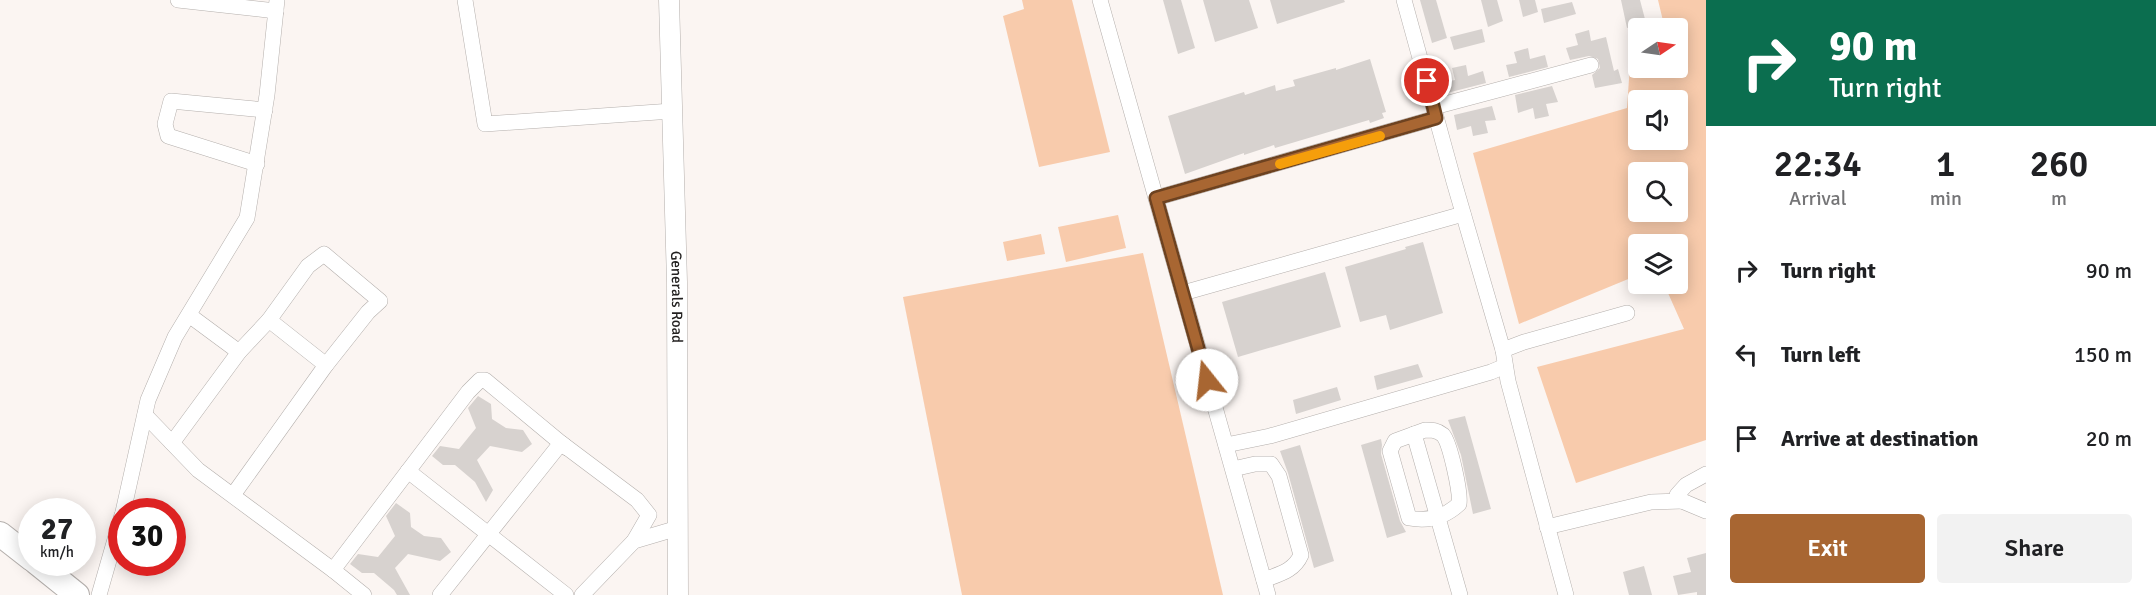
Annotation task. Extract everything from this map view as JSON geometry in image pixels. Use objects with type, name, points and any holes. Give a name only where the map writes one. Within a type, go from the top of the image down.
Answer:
[{"type":"main road","points":[[0,534],[18,548]]},
{"type":"main road","points":[[53,576],[77,595]]},
{"type":"street","points":[[126,498],[148,400],[171,348],[189,315],[248,218],[265,110],[277,6],[178,0]]},
{"type":"street","points":[[465,0],[485,124],[672,111]]},
{"type":"street","name":"Generals Road","points":[[669,0],[677,282],[678,595]]},
{"type":"street","points":[[1100,0],[1269,595]]},
{"type":"street","points":[[1404,0],[1504,358],[1566,595]]},
{"type":"street","points":[[1156,198],[1591,65]]},
{"type":"street","points":[[257,164],[168,136],[165,124],[171,101],[265,110]]},
{"type":"street","points":[[1183,293],[1463,214]]},
{"type":"street","points":[[172,443],[239,352],[269,320],[308,266],[324,254],[380,301],[327,365],[233,495]]},
{"type":"street","points":[[1226,445],[1270,436],[1491,372],[1524,342],[1627,313]]},
{"type":"street","points":[[189,315],[239,352]]},
{"type":"street","points":[[269,320],[327,365]]},
{"type":"street","points":[[333,570],[468,392],[480,380],[485,380],[567,448],[638,500],[649,515],[634,541],[582,595]]},
{"type":"street","points":[[145,415],[198,470],[364,595]]},
{"type":"street","points":[[1425,430],[1436,430],[1444,436],[1461,492],[1459,504],[1450,512],[1439,517],[1420,520],[1409,518],[1390,451],[1395,441],[1425,430]]},
{"type":"street","points":[[1414,434],[1460,595]]},
{"type":"street","points":[[440,595],[561,443],[567,448]]},
{"type":"street","points":[[1233,469],[1255,464],[1271,464],[1279,476],[1300,555],[1297,564],[1287,571],[1264,580]]},
{"type":"street","points":[[408,471],[566,595]]},
{"type":"street","points":[[1682,501],[1677,495],[1686,485],[1706,474]]},
{"type":"street","points":[[1547,527],[1651,502],[1682,501],[1706,511]]},
{"type":"street","points":[[634,541],[678,528]]},
{"type":"street","points":[[99,595],[108,563]]},
{"type":"shaded area","points":[[1022,0],[1072,0],[1110,152],[1039,167],[1003,16],[1024,9]]},
{"type":"shaded area","points":[[1658,0],[1706,0],[1706,440],[1576,483],[1537,367],[1684,329],[1668,294],[1688,294],[1688,234],[1628,234],[1628,279],[1519,324],[1473,153],[1627,108],[1628,94],[1628,150],[1688,150],[1688,90],[1628,90],[1629,78],[1688,78],[1688,18],[1662,18]]},
{"type":"shaded area","points":[[1118,215],[1126,248],[1066,262],[1058,227]]},
{"type":"shaded area","points":[[1041,234],[1045,254],[1007,261],[1003,242]]},
{"type":"shaded area","points":[[1143,253],[1223,595],[962,595],[903,297]]},
{"type":"building","points":[[1163,0],[1181,0],[1195,48],[1178,54]]},
{"type":"building","points":[[1203,0],[1249,0],[1258,28],[1215,42]]},
{"type":"building","points":[[1270,0],[1344,0],[1345,2],[1277,24]]},
{"type":"building","points":[[1420,0],[1436,0],[1447,38],[1432,43]]},
{"type":"building","points":[[1481,0],[1497,0],[1503,21],[1488,27]]},
{"type":"building","points":[[1519,0],[1535,0],[1538,12],[1523,17]]},
{"type":"building","points":[[1621,0],[1640,0],[1645,18],[1628,18],[1627,28]]},
{"type":"building","points":[[1572,2],[1576,14],[1544,23],[1541,9]]},
{"type":"building","points":[[1482,29],[1485,42],[1454,50],[1450,37]]},
{"type":"building","points":[[1589,30],[1591,41],[1606,37],[1614,71],[1618,69],[1622,83],[1595,88],[1592,75],[1600,68],[1598,59],[1589,56],[1570,60],[1566,48],[1578,45],[1575,34]]},
{"type":"building","points":[[1528,48],[1530,59],[1545,55],[1548,67],[1509,77],[1506,65],[1517,63],[1514,52]]},
{"type":"building","points":[[1370,59],[1386,112],[1382,113],[1384,118],[1370,123],[1369,120],[1275,148],[1274,145],[1244,155],[1244,153],[1185,174],[1168,116],[1244,92],[1245,95],[1275,85],[1276,91],[1295,86],[1293,80]]},
{"type":"building","points":[[1466,65],[1468,76],[1483,71],[1486,83],[1447,93],[1444,82],[1455,80],[1452,68]]},
{"type":"building","points":[[1552,86],[1558,102],[1546,104],[1549,116],[1535,119],[1533,108],[1518,113],[1515,95]]},
{"type":"building","points":[[1492,106],[1496,120],[1485,121],[1488,133],[1473,136],[1471,126],[1457,130],[1454,115]]},
{"type":"building","points":[[1423,242],[1443,313],[1390,330],[1386,315],[1360,322],[1345,267]]},
{"type":"building","points":[[1325,272],[1341,327],[1238,357],[1222,302]]},
{"type":"building","points":[[1418,364],[1423,377],[1377,390],[1374,376]]},
{"type":"building","points":[[1337,387],[1341,400],[1296,414],[1293,400]]},
{"type":"building","points":[[478,396],[491,404],[492,419],[506,428],[523,430],[532,444],[522,452],[490,446],[477,460],[493,490],[486,502],[475,482],[455,465],[443,465],[432,456],[440,446],[459,449],[476,428],[468,408]]},
{"type":"building","points":[[1465,416],[1491,509],[1473,514],[1461,455],[1448,420]]},
{"type":"building","points":[[1381,439],[1381,454],[1400,521],[1406,532],[1387,538],[1361,445]]},
{"type":"building","points":[[1300,445],[1334,561],[1314,568],[1280,451]]},
{"type":"building","points":[[396,503],[410,513],[411,527],[424,536],[441,538],[451,552],[440,561],[408,554],[395,568],[410,595],[397,595],[374,573],[362,573],[350,564],[358,554],[378,557],[395,536],[386,516]]},
{"type":"building","points":[[1706,553],[1706,595],[1697,595],[1697,592],[1678,595],[1673,576],[1691,572],[1687,558]]},
{"type":"building","points":[[1644,566],[1652,595],[1629,595],[1623,572]]},
{"type":"slow traffic","points":[[1280,164],[1380,136]]},
{"type":"route","points":[[1207,380],[1156,198],[1436,118],[1427,81]]}]
